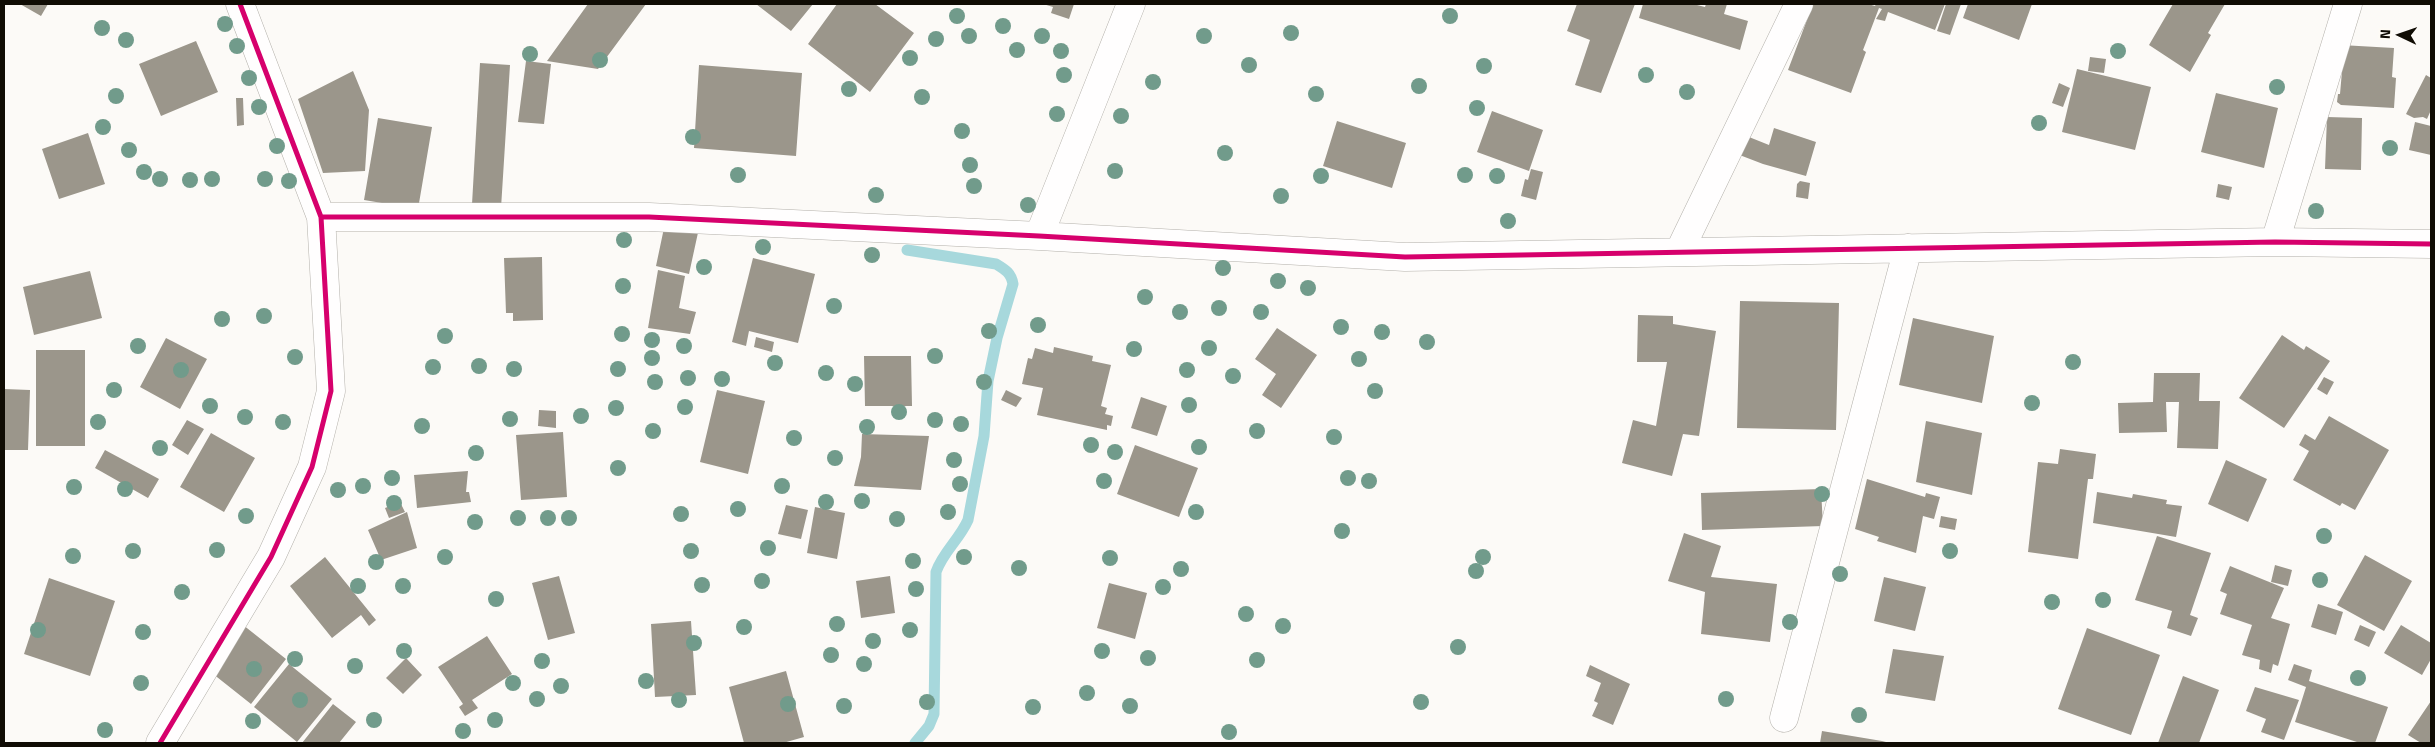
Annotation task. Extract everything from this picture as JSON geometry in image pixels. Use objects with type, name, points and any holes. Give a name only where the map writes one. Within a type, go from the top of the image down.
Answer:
[{"type":"street","points":[[160,743],[271,557],[312,467],[330,391],[321,216],[240,4]]},
{"type":"street","points":[[1039,236],[1131,4]]},
{"type":"street","points":[[1679,252],[1799,4]]},
{"type":"street","points":[[2275,242],[2348,4]]},
{"type":"street","points":[[321,216],[649,217],[1039,236],[1405,257],[2275,242],[2431,244]]},
{"type":"street","points":[[1784,718],[1908,248]]},
{"type":"building","points":[[20,4],[48,4],[41,16]]},
{"type":"building","points":[[588,4],[646,4],[598,69],[547,61]]},
{"type":"building","points":[[756,4],[813,4],[791,31]]},
{"type":"building","points":[[837,4],[875,4],[914,33],[870,92],[808,44]]},
{"type":"building","points":[[1043,4],[1074,4],[1069,19],[1051,13],[1053,7]]},
{"type":"building","points":[[1577,4],[1635,4],[1601,93],[1575,85],[1590,40],[1567,31]]},
{"type":"building","points":[[1643,4],[1693,4],[1705,7],[1706,4],[1727,4],[1724,14],[1748,21],[1740,50],[1639,18]]},
{"type":"building","points":[[1813,4],[1868,4],[1875,6],[1876,4],[1945,4],[1935,30],[1888,12],[1885,21],[1876,19],[1882,9],[1879,8],[1863,50],[1866,52],[1851,93],[1788,70]]},
{"type":"building","points":[[1946,4],[1961,4],[1950,35],[1937,31]]},
{"type":"building","points":[[1968,4],[2032,4],[2019,40],[1963,18]]},
{"type":"building","points":[[2173,4],[2225,4],[2208,33],[2211,35],[2190,72],[2149,45]]},
{"type":"building","points":[[196,41],[218,92],[161,116],[139,64]]},
{"type":"building","points":[[2341,45],[2394,48],[2392,77],[2396,78],[2394,108],[2341,105],[2337,102],[2338,94],[2340,94],[2343,60]]},
{"type":"building","points":[[2090,57],[2106,59],[2104,73],[2088,71]]},
{"type":"building","points":[[526,61],[551,64],[544,124],[518,122]]},
{"type":"building","points":[[480,63],[510,65],[500,224],[471,222]]},
{"type":"building","points":[[699,65],[802,73],[796,156],[694,148]]},
{"type":"building","points":[[2077,69],[2151,87],[2135,150],[2062,132]]},
{"type":"building","points":[[353,71],[369,110],[365,171],[323,173],[298,99]]},
{"type":"building","points":[[2426,75],[2431,78],[2431,110],[2427,119],[2423,117],[2414,118],[2406,114]]},
{"type":"building","points":[[2059,83],[2070,88],[2063,107],[2052,103]]},
{"type":"building","points":[[2216,93],[2278,108],[2264,168],[2201,152]]},
{"type":"building","points":[[236,98],[243,98],[244,125],[237,126]]},
{"type":"building","points":[[1492,111],[1543,130],[1529,171],[1477,152]]},
{"type":"building","points":[[2327,117],[2362,118],[2361,170],[2325,169]]},
{"type":"building","points":[[378,118],[432,127],[418,209],[364,200]]},
{"type":"building","points":[[1337,121],[1406,143],[1392,188],[1323,166]]},
{"type":"building","points":[[2415,122],[2431,126],[2431,155],[2409,150]]},
{"type":"building","points":[[1774,128],[1816,142],[1806,176],[1763,164],[1737,154],[1744,135],[1769,145]]},
{"type":"building","points":[[88,133],[105,184],[59,199],[42,149]]},
{"type":"building","points":[[1531,169],[1543,172],[1536,200],[1521,196],[1525,179],[1528,180]]},
{"type":"building","points":[[1800,181],[1810,183],[1808,199],[1796,197],[1797,184]]},
{"type":"building","points":[[2218,184],[2232,187],[2229,200],[2216,197]]},
{"type":"building","points":[[664,228],[699,228],[689,274],[656,266]]},
{"type":"building","points":[[542,257],[543,320],[513,321],[513,313],[506,313],[504,258]]},
{"type":"building","points":[[753,258],[815,274],[798,343],[749,331],[746,346],[732,342]]},
{"type":"building","points":[[658,270],[685,276],[679,308],[696,312],[690,334],[648,328]]},
{"type":"building","points":[[90,271],[102,318],[34,335],[23,287]]},
{"type":"building","points":[[1740,301],[1839,303],[1836,430],[1737,428]]},
{"type":"building","points":[[1638,315],[1673,316],[1673,324],[1716,331],[1699,436],[1683,434],[1672,476],[1622,463],[1633,420],[1656,426],[1667,362],[1637,362]]},
{"type":"building","points":[[1913,318],[1994,336],[1982,403],[1899,385]]},
{"type":"building","points":[[1277,328],[1317,355],[1281,408],[1262,395],[1276,374],[1255,359]]},
{"type":"building","points":[[2282,335],[2304,350],[2306,346],[2330,361],[2284,428],[2239,398]]},
{"type":"building","points":[[756,337],[774,342],[772,352],[754,347]]},
{"type":"building","points":[[166,338],[207,359],[180,409],[140,387]]},
{"type":"building","points":[[1054,347],[1093,356],[1092,361],[1111,365],[1101,406],[1107,408],[1105,414],[1113,416],[1111,426],[1107,425],[1107,430],[1037,415],[1043,388],[1022,384],[1028,358],[1032,359],[1035,348],[1053,353]]},
{"type":"building","points":[[36,350],[85,350],[85,446],[36,446]]},
{"type":"building","points":[[864,356],[911,356],[912,406],[865,406]]},
{"type":"building","points":[[2154,373],[2200,373],[2199,401],[2220,401],[2218,449],[2177,448],[2179,402],[2166,402],[2167,432],[2119,433],[2118,403],[2153,402]]},
{"type":"building","points":[[2324,377],[2334,382],[2327,395],[2317,389]]},
{"type":"building","points":[[4,389],[30,390],[28,450],[4,450]]},
{"type":"building","points":[[717,390],[765,401],[748,474],[700,462]]},
{"type":"building","points":[[1006,390],[1022,398],[1016,407],[1001,400]]},
{"type":"building","points":[[1141,397],[1167,406],[1157,436],[1131,428]]},
{"type":"building","points":[[539,410],[556,411],[556,428],[538,426]]},
{"type":"building","points":[[2329,416],[2389,450],[2355,510],[2342,503],[2340,506],[2293,480],[2309,451],[2299,445],[2305,434],[2315,440]]},
{"type":"building","points":[[187,420],[204,429],[188,455],[172,445]]},
{"type":"building","points":[[1926,421],[1982,433],[1972,495],[1916,482]]},
{"type":"building","points":[[563,432],[567,497],[521,500],[516,435]]},
{"type":"building","points":[[211,433],[255,458],[224,512],[180,487]]},
{"type":"building","points":[[862,434],[929,436],[921,490],[854,486],[861,457]]},
{"type":"building","points":[[1135,445],[1198,468],[1179,517],[1117,494]]},
{"type":"building","points":[[2060,449],[2096,454],[2093,479],[2088,479],[2078,559],[2028,552],[2038,462],[2058,464]]},
{"type":"building","points":[[105,450],[159,479],[148,498],[95,468]]},
{"type":"building","points":[[2226,460],[2267,479],[2248,522],[2208,504]]},
{"type":"building","points":[[468,471],[466,492],[469,492],[471,502],[417,508],[414,475]]},
{"type":"building","points":[[1867,479],[1925,497],[1926,493],[1940,497],[1934,519],[1923,516],[1916,553],[1877,541],[1879,537],[1855,529]]},
{"type":"building","points":[[1821,489],[1823,526],[1702,530],[1701,493]]},
{"type":"building","points":[[2097,492],[2132,498],[2133,494],[2167,500],[2166,504],[2182,506],[2176,537],[2093,523]]},
{"type":"building","points":[[400,502],[405,512],[389,518],[385,508]]},
{"type":"building","points":[[786,505],[808,510],[801,539],[778,534]]},
{"type":"building","points":[[815,507],[845,513],[837,559],[807,553]]},
{"type":"building","points":[[407,512],[417,548],[381,560],[368,530]]},
{"type":"building","points":[[1941,516],[1957,519],[1955,530],[1939,527]]},
{"type":"building","points":[[1684,533],[1721,546],[1711,577],[1777,584],[1770,642],[1701,634],[1705,592],[1668,581]]},
{"type":"building","points":[[2157,536],[2211,553],[2190,615],[2198,618],[2191,636],[2167,628],[2172,611],[2135,600]]},
{"type":"building","points":[[2365,555],[2412,581],[2384,631],[2337,605]]},
{"type":"building","points":[[325,557],[376,620],[369,626],[361,615],[332,638],[290,586]]},
{"type":"building","points":[[2275,565],[2292,570],[2288,586],[2271,582]]},
{"type":"building","points":[[2230,566],[2284,588],[2271,618],[2290,624],[2278,666],[2273,664],[2271,673],[2259,669],[2260,660],[2242,655],[2252,625],[2220,614],[2227,594],[2220,591]]},
{"type":"building","points":[[559,576],[575,633],[548,640],[532,583]]},
{"type":"building","points":[[890,576],[895,613],[861,618],[856,581]]},
{"type":"building","points":[[1884,577],[1926,587],[1915,631],[1874,621]]},
{"type":"building","points":[[49,578],[115,601],[90,676],[24,654]]},
{"type":"building","points":[[1109,583],[1147,593],[1135,639],[1097,628]]},
{"type":"building","points":[[2318,604],[2343,612],[2336,635],[2311,627]]},
{"type":"building","points":[[233,617],[286,659],[251,704],[198,662]]},
{"type":"building","points":[[691,621],[696,695],[655,697],[651,624]]},
{"type":"building","points":[[2360,625],[2376,632],[2369,647],[2354,640]]},
{"type":"building","points":[[2401,625],[2431,643],[2431,659],[2422,675],[2384,653]]},
{"type":"building","points":[[2087,628],[2160,655],[2131,735],[2058,709]]},
{"type":"building","points":[[487,636],[512,674],[472,700],[478,708],[465,716],[459,707],[463,704],[438,667]]},
{"type":"building","points":[[1893,649],[1944,656],[1935,701],[1885,693]]},
{"type":"building","points":[[406,658],[422,675],[403,694],[386,678]]},
{"type":"building","points":[[289,664],[332,699],[297,742],[254,707]]},
{"type":"building","points":[[2294,664],[2312,670],[2309,681],[2388,707],[2375,743],[2360,743],[2295,722],[2306,687],[2288,680]]},
{"type":"building","points":[[1590,665],[1630,684],[1613,725],[1592,716],[1598,703],[1594,701],[1601,683],[1586,676]]},
{"type":"building","points":[[786,671],[804,737],[783,743],[744,743],[729,687]]},
{"type":"building","points":[[2183,676],[2219,690],[2199,743],[2158,743]]},
{"type":"building","points":[[2255,687],[2299,700],[2284,740],[2261,732],[2266,719],[2246,711]]},
{"type":"building","points":[[2431,701],[2431,742],[2421,743],[2408,735]]},
{"type":"building","points":[[333,704],[356,722],[339,743],[302,743]]},
{"type":"building","points":[[1822,731],[1882,741],[1890,743],[1820,743]]},
{"type":"waterway","points":[[907,250],[996,264],[1007,272],[1013,284],[997,338],[988,381],[984,436],[968,520],[936,572],[934,714],[929,726],[915,743]]},
{"type":"cycle path","points":[[160,743],[271,557],[312,467],[331,391],[321,217],[240,4]]},
{"type":"cycle path","points":[[321,217],[649,217],[1039,236],[1405,257],[2275,242],[2431,244]]}]
